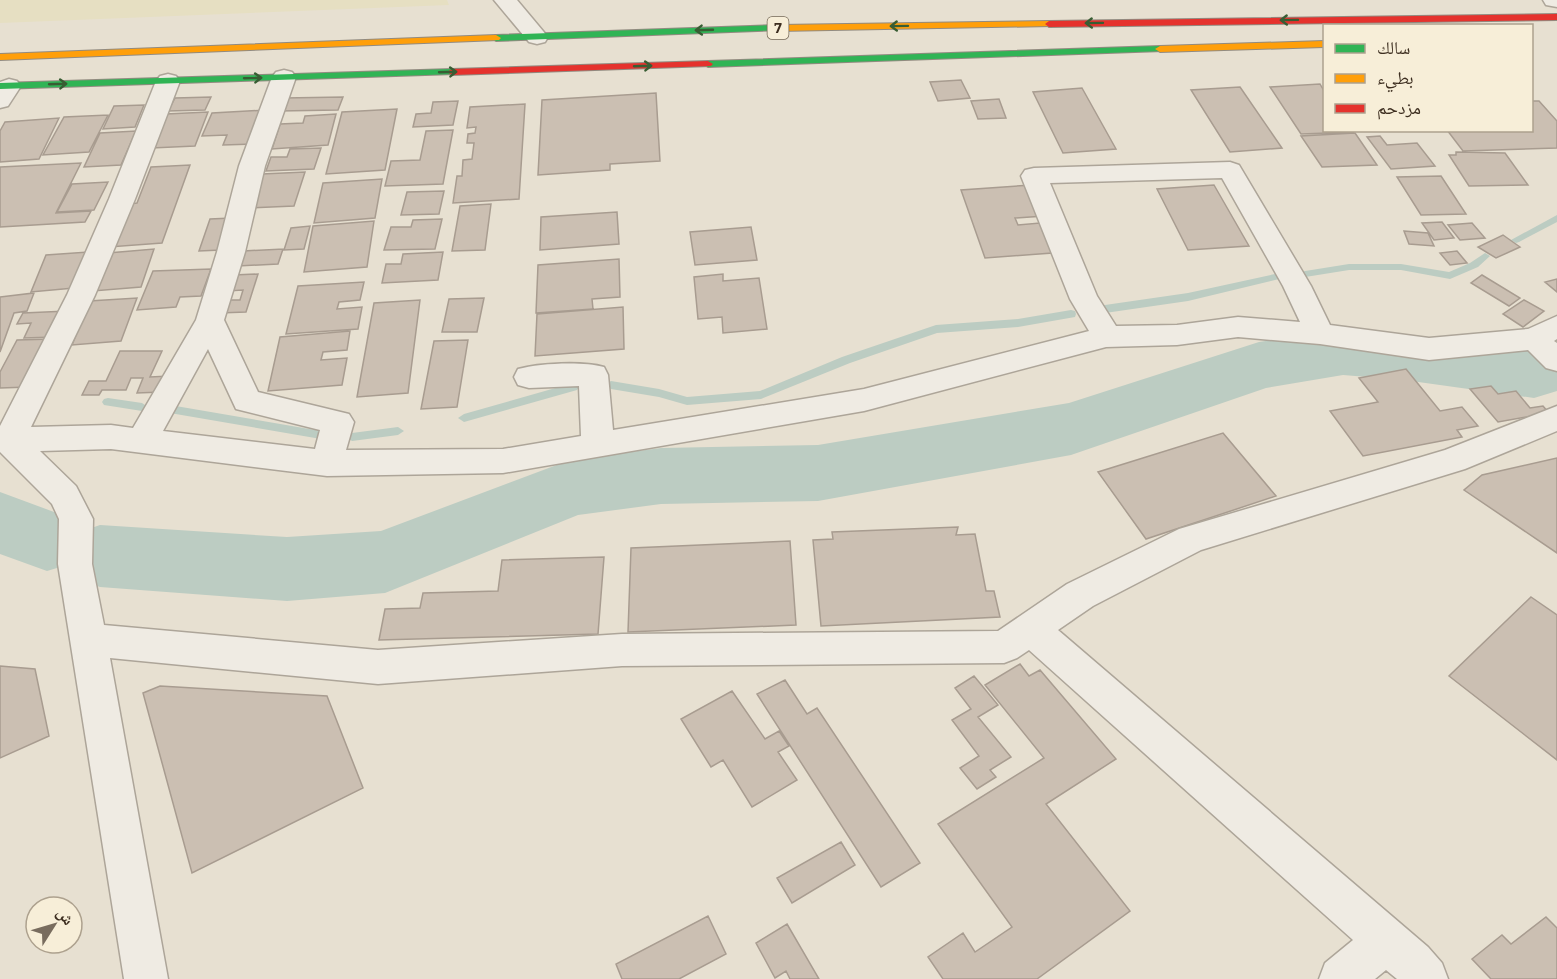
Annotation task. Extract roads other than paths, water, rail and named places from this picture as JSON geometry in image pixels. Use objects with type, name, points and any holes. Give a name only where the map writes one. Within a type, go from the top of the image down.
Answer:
[{"type":"main road","name":"7","points":[[0,57],[792,27],[1557,17]]},
{"type":"main road","name":"7","points":[[3,91],[168,81],[1323,44]]},
{"type":"street","points":[[505,0],[537,37]]},
{"type":"street","points":[[153,418],[210,320],[231,252],[252,166],[284,77]]},
{"type":"street","points":[[5,440],[81,295],[122,199],[168,81]]},
{"type":"street","points":[[1095,318],[1034,176],[1230,170],[1291,277],[1320,334]]},
{"type":"street","points":[[5,440],[111,437],[153,418],[332,443],[503,461],[864,400],[1095,318],[1177,335],[1238,327],[1320,334],[1429,349],[1546,333],[1557,360]]},
{"type":"street","points":[[210,320],[247,402],[332,443]]},
{"type":"street","points":[[529,377],[594,387],[598,445]]},
{"type":"street","points":[[89,640],[378,667],[622,650],[1004,647],[1080,595],[1191,539],[1454,460],[1557,418]]},
{"type":"street","points":[[5,440],[63,495],[76,519],[76,550],[89,640],[146,979]]},
{"type":"street","points":[[1031,629],[1386,941],[1426,979]]},
{"type":"street","points":[[1341,979],[1386,941]]},
{"type":"waterway","points":[[1516,240],[1557,218]]},
{"type":"waterway","points":[[1299,275],[1349,267],[1401,267],[1450,276],[1474,265],[1485,256]]},
{"type":"waterway","points":[[1105,309],[1188,297],[1275,277]]},
{"type":"waterway","points":[[611,385],[659,393],[687,401],[761,395],[846,360],[936,329],[1018,323],[1071,314]]},
{"type":"waterway","points":[[100,556],[287,569],[385,562],[570,488],[661,476],[818,473],[1071,429],[1259,366],[1343,352],[1404,357],[1534,374]]},
{"type":"waterway","points":[[464,418],[573,387]]},
{"type":"waterway","points":[[108,402],[142,407]]},
{"type":"waterway","points":[[164,408],[321,435]]},
{"type":"waterway","points":[[352,437],[398,431]]},
{"type":"waterway","points":[[0,522],[47,541]]}]
